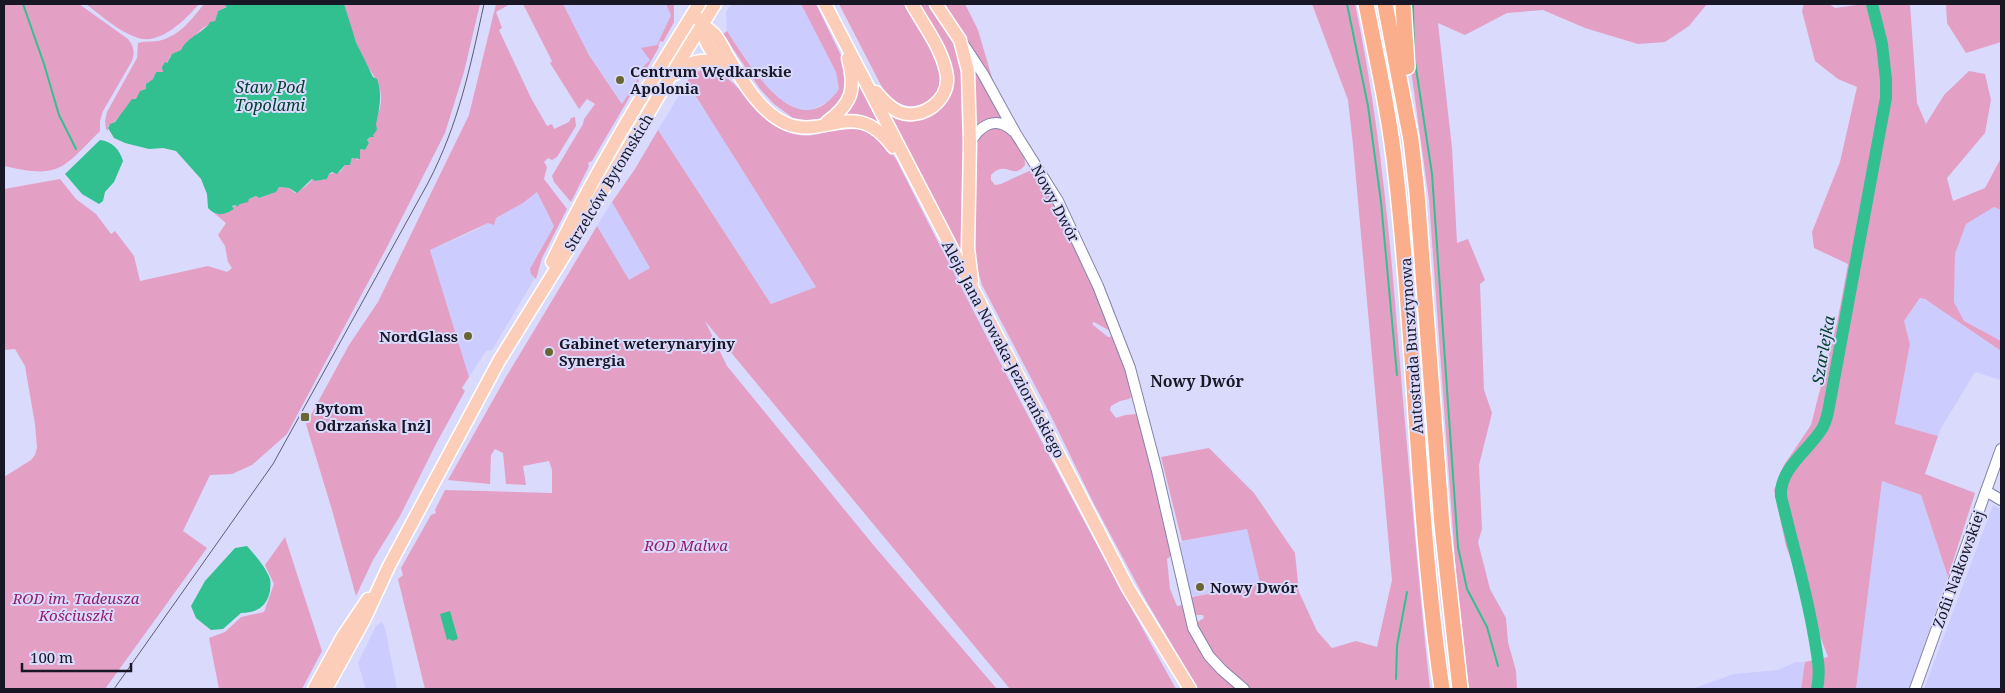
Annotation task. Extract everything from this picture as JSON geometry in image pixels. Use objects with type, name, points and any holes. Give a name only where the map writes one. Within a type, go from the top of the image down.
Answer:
[{"type":"highway","name":"Autostrada Bursztynowa","points":[[1366,4],[1383,86],[1396,175],[1430,604],[1442,689]]},
{"type":"highway","name":"Autostrada Bursztynowa","points":[[1385,4],[1411,140],[1442,525],[1460,689]]},
{"type":"highway","points":[[1404,4],[1405,50],[1414,118],[1411,140]]},
{"type":"main road","name":"Strzelców Bytomskich","points":[[326,689],[355,615],[382,581],[466,421],[531,307],[569,248],[668,80],[717,4]]},
{"type":"main road","points":[[714,34],[717,4]]},
{"type":"main road","name":"Aleja Jana Nowaka-Jeziorańskiego","points":[[826,4],[974,294],[1128,588],[1190,689]]},
{"type":"main road","points":[[863,77],[888,106],[900,112],[910,114],[921,113],[939,100],[945,91],[947,78],[944,63],[912,4]]},
{"type":"main road","points":[[936,4],[956,33],[963,48],[968,71],[970,142],[968,248],[974,294]]},
{"type":"main road","name":"Strzelców Bytomskich","points":[[531,307],[571,222],[694,6]]},
{"type":"main road","points":[[694,6],[702,25],[703,39],[723,64],[742,80]]},
{"type":"main road","points":[[702,25],[714,34],[742,80],[771,114],[785,123],[805,128],[845,120],[863,123],[877,129],[886,137],[913,174]]},
{"type":"main road","points":[[823,124],[845,107],[851,95],[850,67],[843,38]]},
{"type":"main road","points":[[668,80],[695,61],[712,60],[723,64]]},
{"type":"main road","name":"Strzelców Bytomskich","points":[[314,689],[330,679]]},
{"type":"street","name":"Nowy Dwór","points":[[956,33],[984,74],[1016,134],[1058,201],[1098,286],[1124,352],[1157,471],[1193,628],[1209,656],[1244,689]]},
{"type":"street","points":[[970,142],[976,132],[983,126],[992,124],[1008,126],[1016,134]]},
{"type":"street","name":"Zofii Nałkowskiej","points":[[1915,689],[2001,449]]},
{"type":"street","points":[[1986,491],[2001,500]]},
{"type":"street","points":[[318,689],[330,679]]},
{"type":"shaded area","points":[[563,4],[666,4],[671,15],[650,60],[635,74],[638,79],[623,104],[589,55]]},
{"type":"shaded area","points":[[732,4],[801,4],[836,72],[839,89],[831,100],[813,109],[802,111],[780,100],[759,78],[727,31],[726,12]]},
{"type":"shaded area","points":[[687,82],[816,287],[771,304],[658,130]]},
{"type":"shaded area","points":[[537,192],[554,226],[542,247],[531,274],[535,278],[492,350],[486,351],[469,377],[430,250],[474,231],[523,203]]},
{"type":"shaded area","points":[[612,202],[650,268],[629,281],[597,226]]},
{"type":"shaded area","points":[[1994,207],[2001,210],[2001,341],[1964,321],[1954,302],[1955,254],[1966,224]]},
{"type":"shaded area","points":[[1921,298],[2001,351],[2001,380],[1975,372],[1938,436],[1895,424],[1910,344],[1904,321]]},
{"type":"shaded area","points":[[1882,481],[1921,495],[1948,577],[1909,689],[1856,689]]},
{"type":"shaded area","points":[[1993,505],[2001,509],[2001,689],[1924,689]]},
{"type":"shaded area","points":[[1247,529],[1260,583],[1191,597],[1180,542]]},
{"type":"shaded area","points":[[382,622],[385,628],[397,689],[366,689],[358,663],[376,626]]},
{"type":"shaded area","points":[[1796,662],[1805,662],[1801,689],[1692,689],[1734,674],[1778,670]]},
{"type":"green space","points":[[4,4],[79,4],[128,39],[133,47],[132,61],[103,111],[100,131],[77,154],[59,168],[49,171],[37,171],[4,166]]},
{"type":"green space","points":[[86,4],[199,4],[172,29],[155,38],[147,39],[138,38],[124,32]]},
{"type":"green space","points":[[204,4],[223,4],[227,7],[218,11],[215,21],[203,28],[181,50],[170,56],[163,67],[163,72],[156,72],[153,79],[146,84],[146,89],[140,91],[139,97],[129,104],[116,120],[108,126],[108,131],[105,121],[107,112],[137,58],[138,43],[158,41],[173,35],[184,27]]},
{"type":"green space","name":"ROD im. Tadeusza Kościuszki","points":[[344,4],[480,4],[464,72],[445,133],[387,247],[287,434],[252,465],[232,474],[210,475],[183,531],[207,548],[105,689],[4,689],[4,477],[31,460],[37,448],[25,366],[15,349],[4,350],[4,189],[60,179],[76,199],[96,214],[111,234],[115,231],[134,256],[140,281],[208,266],[227,272],[232,268],[228,262],[225,246],[218,235],[226,223],[214,213],[222,214],[229,212],[234,209],[232,207],[256,196],[259,198],[273,193],[279,187],[289,188],[295,193],[313,179],[315,181],[327,179],[329,174],[340,172],[346,164],[350,164],[353,157],[358,160],[360,150],[365,150],[369,143],[367,140],[377,130],[375,124],[381,103],[380,90],[363,58],[349,25]]},
{"type":"green space","points":[[496,4],[510,4],[496,12],[502,28],[499,30],[531,98],[547,126],[552,124],[554,129],[575,117],[576,126],[557,157],[552,160],[548,158],[544,162],[547,167],[544,179],[567,209],[542,258],[536,279],[531,274],[530,269],[554,226],[537,192],[523,203],[496,218],[494,225],[488,223],[430,250],[469,377],[462,388],[465,391],[400,516],[373,560],[356,596],[306,424],[349,345],[378,302],[469,115]]},
{"type":"green space","points":[[523,4],[563,4],[589,55],[622,104],[638,79],[639,81],[592,161],[588,163],[589,166],[571,202],[554,182],[552,176],[583,124],[584,119],[595,104],[587,99],[579,109],[550,63],[552,61]]},
{"type":"green space","points":[[666,4],[674,4],[674,22],[663,42],[660,41],[659,47],[643,75],[639,71],[650,60],[641,48],[657,45],[671,15]]},
{"type":"green space","points":[[801,4],[816,4],[849,72],[849,91],[831,114],[820,119],[806,120],[793,118],[774,104],[760,89],[723,34],[727,31],[761,80],[776,95],[791,106],[807,110],[823,105],[839,89],[836,72]]},
{"type":"green space","points":[[839,4],[906,4],[928,41],[940,72],[940,85],[935,96],[918,106],[907,106],[893,100],[885,93]]},
{"type":"green space","points":[[915,4],[931,4],[953,37],[965,84],[963,252],[961,252],[889,113],[909,118],[949,87]]},
{"type":"green space","points":[[943,4],[965,4],[978,30],[993,81]]},
{"type":"green space","points":[[1312,4],[1355,4],[1364,52],[1379,148],[1390,244],[1415,539],[1430,689],[1250,689],[1218,659],[1204,642],[1196,623],[1204,618],[1203,615],[1194,615],[1188,598],[1260,583],[1247,529],[1182,541],[1161,457],[1209,448],[1254,493],[1295,553],[1299,592],[1317,631],[1332,648],[1356,641],[1377,647],[1392,580],[1353,145],[1348,100]]},
{"type":"green space","points":[[1407,4],[1707,4],[1689,26],[1665,42],[1638,44],[1585,28],[1543,10],[1507,13],[1465,35],[1438,23],[1452,148],[1457,243],[1468,239],[1485,280],[1480,284],[1484,390],[1492,413],[1479,465],[1482,529],[1478,542],[1490,589],[1506,618],[1508,642],[1516,671],[1517,689],[1469,689],[1456,574],[1429,200],[1411,70]]},
{"type":"green space","points":[[1804,4],[1829,4],[1835,8],[1857,4],[1910,4],[1917,103],[1926,124],[1944,95],[1969,71],[1985,74],[1991,100],[1985,133],[1947,178],[1953,201],[1985,188],[2001,158],[2001,210],[1994,207],[1966,224],[1955,254],[1954,302],[1964,321],[2001,341],[2001,351],[1925,299],[1920,298],[1904,321],[1910,344],[1895,424],[1938,436],[1925,474],[1975,493],[1948,577],[1921,495],[1882,481],[1856,689],[1801,689],[1805,662],[1828,657],[1786,546],[1774,490],[1784,465],[1811,425],[1837,323],[1848,264],[1814,248],[1812,232],[1840,162],[1857,87],[1838,79],[1815,61],[1802,11]]},
{"type":"green space","points":[[1946,4],[2001,4],[2001,42],[1966,53],[1947,23]]},
{"type":"green space","points":[[972,62],[1003,119],[975,129],[975,76]]},
{"type":"green space","name":"ROD Malwa","points":[[705,68],[718,72],[729,80],[767,119],[790,133],[805,136],[843,129],[860,130],[880,140],[891,152],[1033,426],[1176,689],[1010,689],[705,321],[727,366],[875,547],[997,689],[425,689],[398,579],[403,575],[401,568],[431,515],[436,513],[435,510],[445,490],[552,493],[552,470],[549,461],[523,466],[526,485],[506,484],[503,453],[495,449],[491,455],[490,484],[448,480],[506,377],[597,226],[629,280],[650,268],[612,202],[635,169],[658,130],[771,304],[816,287],[687,82],[691,75]]},
{"type":"green space","points":[[858,75],[888,131],[840,118]]},
{"type":"green space","points":[[1002,127],[1011,134],[1018,144],[1025,160],[1025,165],[1016,171],[1001,169],[991,175],[991,180],[995,185],[1001,184],[1029,171],[1034,172],[1054,202],[1094,288],[1110,331],[1094,322],[1092,324],[1108,337],[1115,336],[1126,369],[1131,397],[1111,406],[1110,410],[1116,418],[1136,414],[1139,418],[1172,555],[1167,559],[1170,589],[1177,606],[1183,605],[1188,623],[1239,689],[1198,689],[1144,597],[1094,504],[1050,414],[982,285],[975,261],[973,237],[975,140],[984,129]]},
{"type":"green space","points":[[285,537],[322,651],[302,689],[219,689],[209,638],[225,632],[241,617],[264,612],[274,584],[265,565]]},
{"type":"water","name":"Staw Pod Topolami","points":[[223,4],[344,4],[356,42],[373,77],[377,79],[380,97],[376,124],[377,130],[373,135],[374,137],[370,137],[367,140],[369,143],[365,150],[360,150],[360,159],[352,158],[350,165],[345,165],[337,174],[332,172],[327,179],[315,181],[312,179],[297,193],[289,188],[279,187],[276,192],[259,198],[256,196],[237,207],[236,205],[232,206],[234,209],[227,213],[217,214],[208,208],[207,194],[201,179],[176,151],[163,148],[149,149],[125,143],[114,138],[108,128],[110,124],[115,122],[132,99],[136,99],[140,91],[146,89],[146,84],[153,79],[156,72],[163,72],[162,67],[165,62],[167,63],[172,54],[181,50],[188,41],[210,22],[215,21],[218,11],[227,7]]},
{"type":"water","points":[[100,140],[108,142],[115,147],[123,161],[114,182],[105,192],[103,201],[99,204],[82,194],[65,174]]},
{"type":"water","points":[[247,546],[257,557],[270,579],[269,597],[260,608],[251,612],[241,613],[223,629],[211,630],[196,618],[191,606],[205,581],[235,548]]},
{"type":"water","points":[[450,611],[458,639],[452,641],[450,639],[447,640],[440,614]]},
{"type":"waterway","points":[[23,4],[59,115],[76,149]]},
{"type":"waterway","points":[[1347,4],[1368,106],[1381,202],[1397,375]]},
{"type":"waterway","points":[[1413,4],[1414,55],[1432,174],[1458,547],[1467,589],[1487,627],[1498,666]]},
{"type":"waterway","name":"Szarlejka","points":[[1817,689],[1819,669],[1811,618],[1781,496],[1785,476],[1818,435],[1826,420],[1829,408],[1886,98],[1882,44],[1872,4]]},
{"type":"waterway","points":[[1396,679],[1397,646],[1407,592]]},
{"type":"tram line","points":[[114,689],[273,464],[428,183],[439,161],[456,117],[484,4]]},
{"type":"place","name":"Centrum Wędkarskie Apolonia","points":[[620,80]]},
{"type":"place","name":"NordGlass","points":[[468,336]]},
{"type":"place","name":"Gabinet weterynaryjny Synergia","points":[[549,352]]},
{"type":"place","name":"Bytom Odrzańska [nż]","points":[[305,417]]},
{"type":"place","name":"Nowy Dwór","points":[[1200,587]]},
{"type":"district","name":"Nowy Dwór","points":[[1197,381]]}]
